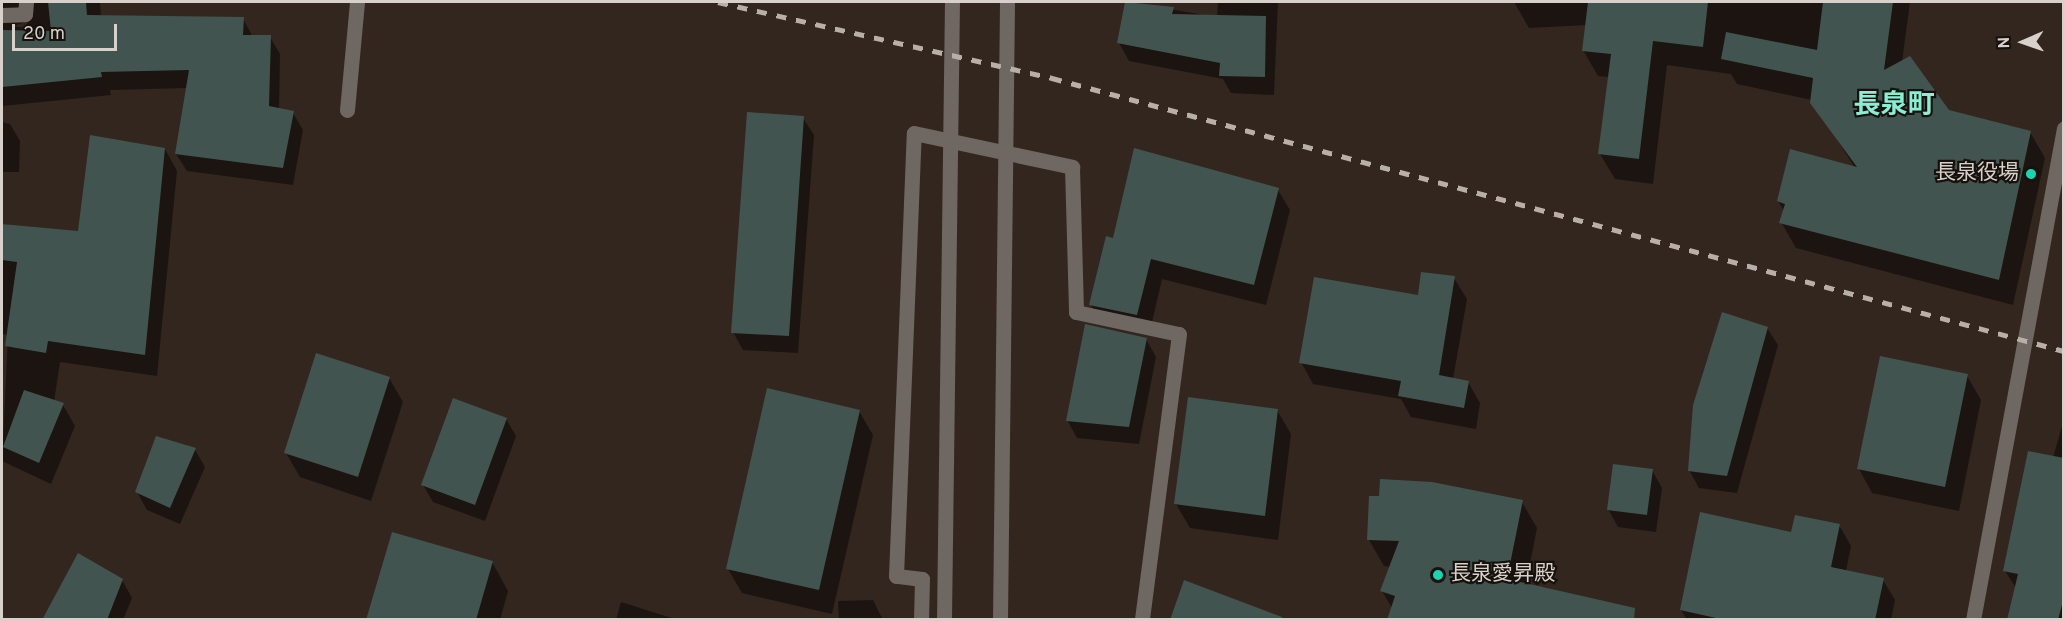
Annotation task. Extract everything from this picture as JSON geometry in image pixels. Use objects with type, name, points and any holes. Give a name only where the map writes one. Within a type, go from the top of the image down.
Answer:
[{"type":"street","points":[[2,15],[25,14],[26,2]]},
{"type":"street","points":[[347,111],[357,2]]},
{"type":"street","points":[[944,620],[952,2]]},
{"type":"street","points":[[1000,620],[1007,2]]},
{"type":"street","points":[[1973,620],[2057,204],[2064,128]]},
{"type":"street","points":[[921,620],[922,579],[896,576],[914,133],[1072,167],[1076,312],[1179,334],[1142,620]]},
{"type":"building","points":[[48,2],[86,2],[87,15],[244,17],[243,35],[271,35],[269,106],[294,111],[283,168],[175,154],[189,70],[101,72],[102,77],[2,87],[2,30],[51,31]]},
{"type":"building","points":[[1125,2],[1174,7],[1172,14],[1266,16],[1265,77],[1219,76],[1220,63],[1117,43]]},
{"type":"building","points":[[1588,2],[1708,2],[1703,47],[1653,41],[1639,159],[1598,154],[1611,54],[1582,51]]},
{"type":"building","points":[[1823,2],[1893,2],[1884,70],[1910,56],[1949,110],[2031,131],[1999,280],[1779,223],[1785,204],[1777,201],[1790,149],[1857,167],[1810,103],[1813,78],[1721,59],[1726,32],[1817,50]]},
{"type":"building","points":[[747,112],[804,116],[789,336],[731,333]]},
{"type":"building","points":[[90,135],[165,148],[145,355],[48,341],[46,353],[5,346],[17,262],[2,260],[2,224],[78,231]]},
{"type":"building","points":[[1134,148],[1279,188],[1254,285],[1151,259],[1137,315],[1089,305],[1106,236],[1113,238]]},
{"type":"building","points":[[1421,272],[1455,276],[1439,375],[1469,381],[1464,408],[1398,396],[1401,381],[1299,363],[1314,277],[1418,295]]},
{"type":"building","points":[[1722,312],[1768,327],[1727,476],[1688,471],[1693,405]]},
{"type":"building","points":[[1085,324],[1147,338],[1129,427],[1066,421]]},
{"type":"building","points":[[316,353],[390,377],[358,477],[284,453]]},
{"type":"building","points":[[1880,356],[1968,374],[1945,487],[1857,469]]},
{"type":"building","points":[[767,388],[860,410],[819,590],[726,569]]},
{"type":"building","points":[[24,390],[64,403],[39,463],[3,447]]},
{"type":"building","points":[[1188,397],[1278,409],[1265,516],[1174,504]]},
{"type":"building","points":[[453,398],[507,418],[475,505],[421,485]]},
{"type":"building","points":[[156,436],[196,448],[170,508],[135,492]]},
{"type":"building","points":[[2028,451],[2064,458],[2064,597],[2058,620],[2007,620],[2018,574],[2003,571]]},
{"type":"building","points":[[1613,464],[1653,469],[1647,515],[1607,510]]},
{"type":"building","points":[[1380,479],[1432,482],[1523,500],[1507,579],[1635,608],[1634,620],[1387,620],[1395,596],[1380,591],[1399,541],[1367,540],[1369,496],[1379,496]]},
{"type":"building","points":[[1700,512],[1791,532],[1795,515],[1840,524],[1831,567],[1884,578],[1875,620],[1725,620],[1680,610]]},
{"type":"building","points":[[392,532],[493,561],[476,620],[366,620]]},
{"type":"building","points":[[78,553],[123,579],[107,620],[42,620]]},
{"type":"building","points":[[1184,580],[1282,617],[1281,620],[1170,620]]},
{"type":"railway","points":[[718,2],[1052,78],[2064,351]]},
{"type":"place","name":"長泉役場","points":[[2031,174]]},
{"type":"place","name":"長泉愛昇殿","points":[[1438,575]]},
{"type":"district","name":"長泉町","points":[[1894,107]]}]
